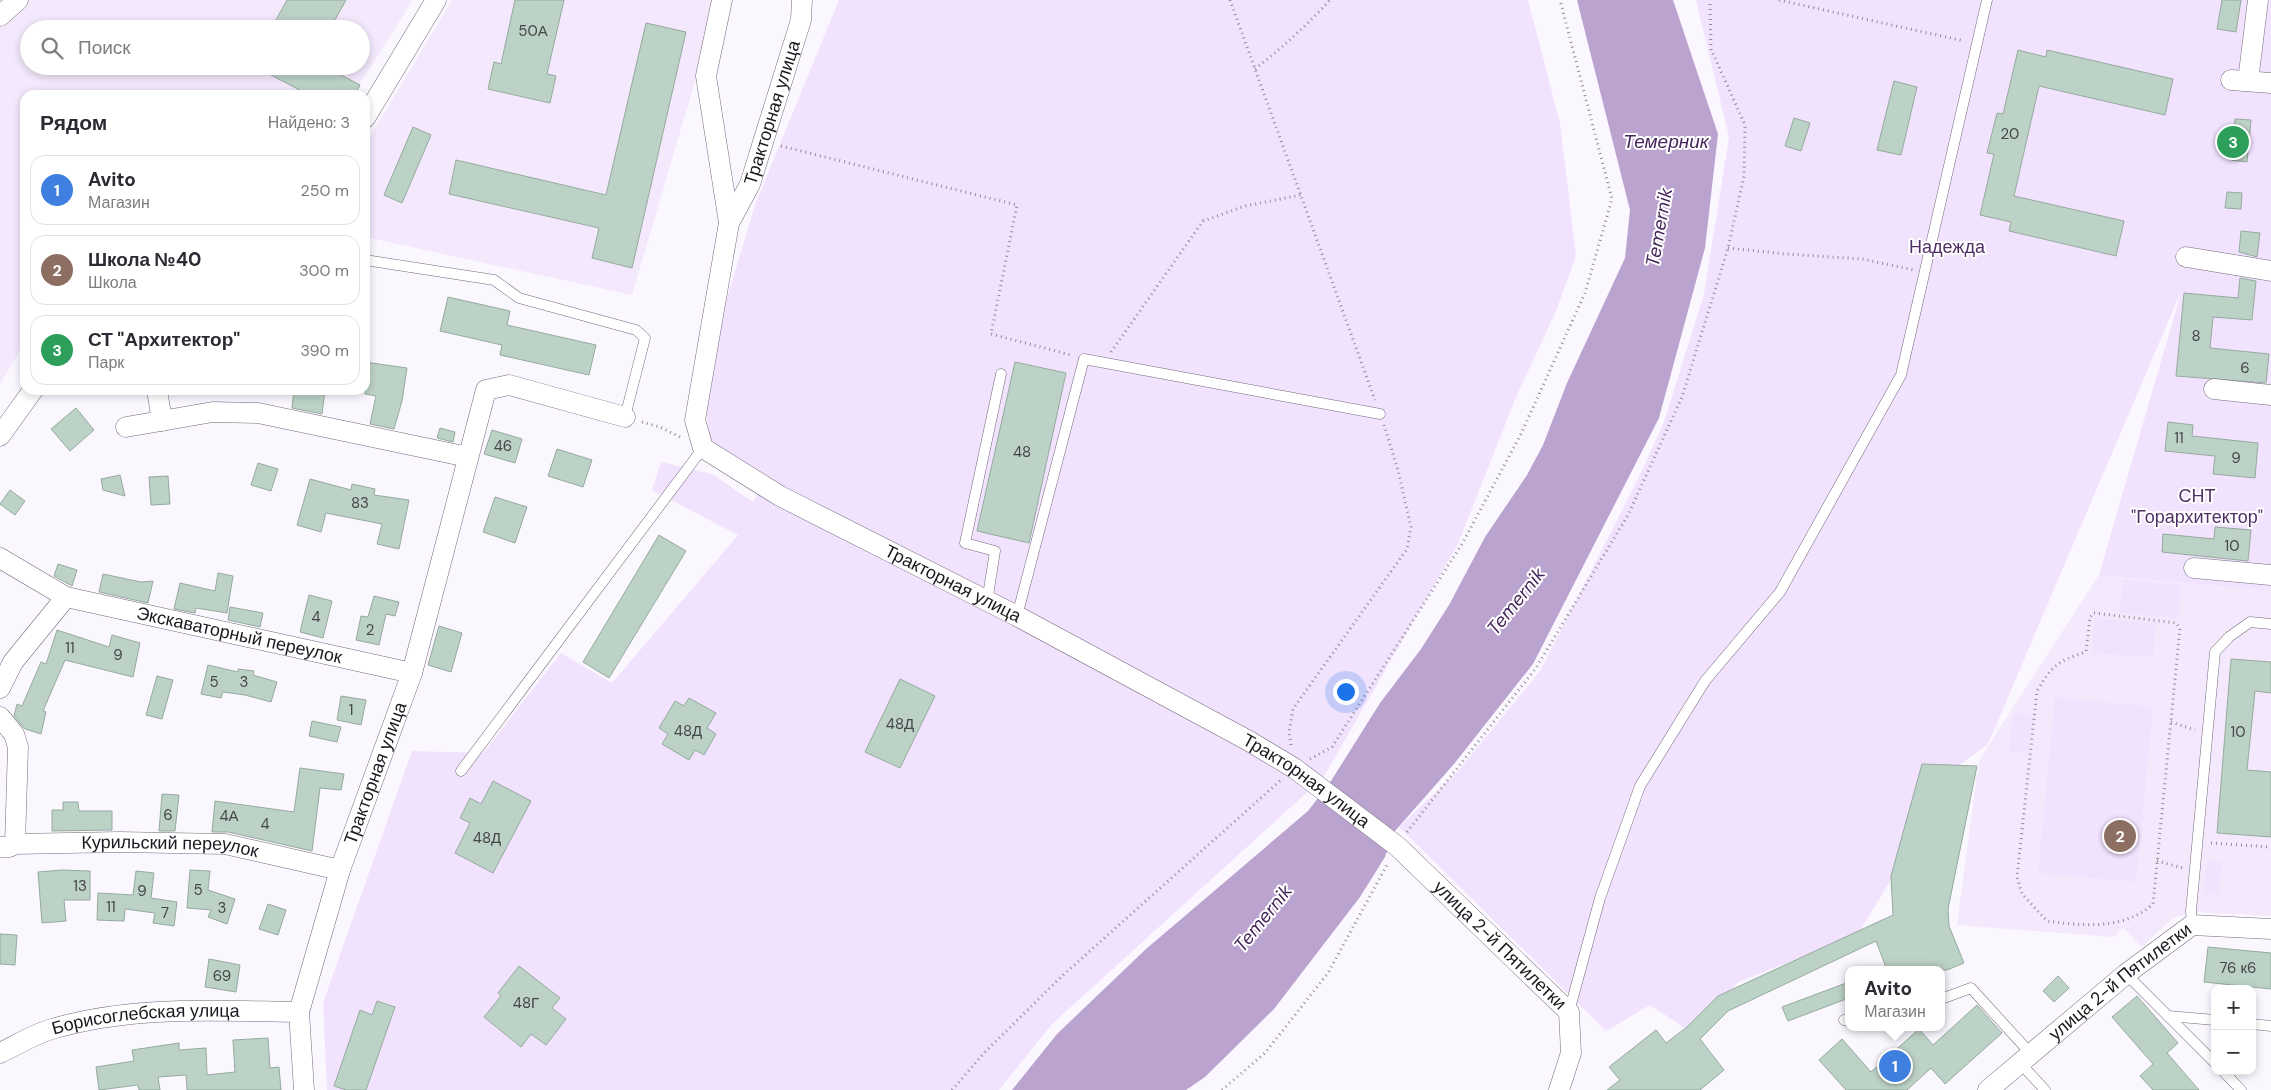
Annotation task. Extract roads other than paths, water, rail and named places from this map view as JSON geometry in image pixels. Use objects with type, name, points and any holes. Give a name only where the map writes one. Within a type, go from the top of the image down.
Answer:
[{"type":"street","points":[[0,16],[18,0]]},
{"type":"street","points":[[370,110],[436,0]]},
{"type":"street","name":"Тракторная улица","points":[[722,0],[706,76],[730,223]]},
{"type":"street","name":"Тракторная улица","points":[[802,0],[801,20],[750,184],[730,223],[695,420],[703,448],[780,496],[1017,616],[1249,741],[1294,768],[1395,844]]},
{"type":"street","points":[[2258,0],[2240,80],[2271,83]]},
{"type":"street","points":[[2186,256],[2271,271]]},
{"type":"street","name":"Тракторная улица","points":[[304,1090],[299,1012],[340,870],[412,673],[486,390],[509,385],[625,417]]},
{"type":"street","points":[[2214,389],[2271,395]]},
{"type":"street","points":[[0,436],[29,395]]},
{"type":"street","points":[[158,395],[162,421]]},
{"type":"street","points":[[126,427],[213,412],[258,414],[468,457]]},
{"type":"street","name":"Экскаваторный переулок","points":[[0,558],[66,597],[412,673]]},
{"type":"street","points":[[2194,568],[2271,575]]},
{"type":"street","points":[[0,688],[13,662],[66,597]]},
{"type":"street","points":[[0,717],[14,734],[18,747],[7,845]]},
{"type":"street","name":"Курильский переулок","points":[[7,845],[119,842],[226,844],[340,870]]},
{"type":"street","name":"улица 2-й Пятилетки","points":[[1395,844],[1569,1012],[1571,1052],[1559,1090]]},
{"type":"street","name":"улица 2-й Пятилетки","points":[[1988,1090],[2126,974],[2192,925],[2271,929]]},
{"type":"street","name":"Борисоглебская улица","points":[[0,1053],[50,1029],[114,1015],[178,1010],[299,1012]]},
{"type":"lane","points":[[1569,1012],[1600,898],[1640,786],[1705,681],[1780,592],[1900,375],[1987,0]]},
{"type":"lane","points":[[370,261],[494,280],[519,298],[636,330],[645,338],[625,417]]},
{"type":"lane","points":[[1017,616],[1084,359],[1380,414]]},
{"type":"lane","points":[[987,602],[996,551],[965,543],[1001,374]]},
{"type":"lane","points":[[461,771],[703,448]]},
{"type":"lane","points":[[2192,925],[2191,912],[2216,652],[2229,637],[2250,622],[2271,624]]},
{"type":"lane","points":[[2126,974],[2211,1059]]},
{"type":"lane","points":[[1945,998],[1972,988],[2026,1059],[2045,1090]]},
{"type":"lane","points":[[2168,1016],[2211,1020]]},
{"type":"lane","points":[[2256,1024],[2271,1026]]},
{"type":"lane","points":[[2227,1075],[2241,1090]]},
{"type":"water","name":"Темерник","points":[[1577,0],[1673,0],[1718,134],[1705,248],[1659,418],[1533,664],[1454,764],[1395,831],[1385,857],[1360,897],[1274,1009],[1205,1077],[1186,1090],[1012,1090],[1057,1034],[1146,949],[1308,811],[1331,781],[1380,703],[1421,649],[1449,605],[1485,537],[1527,475],[1543,445],[1567,383],[1625,258],[1630,210]]},
{"type":"place","name":"СТ \"Архитектор\"","points":[[2233,142]]},
{"type":"place","name":"Школа №40","points":[[2120,836]]},
{"type":"place","name":"Avito","points":[[1895,1066]]},
{"type":"water label","name":"Temernik","points":[[1659,227]]},
{"type":"water label","name":"Temernik","points":[[1516,601]]},
{"type":"water label","name":"Temernik","points":[[1263,918]]},
{"type":"park label","name":"Надежда","points":[[1947,247]]},
{"type":"park label","name":"СНТ \"Горархитектор\"","points":[[2197,506]]}]
